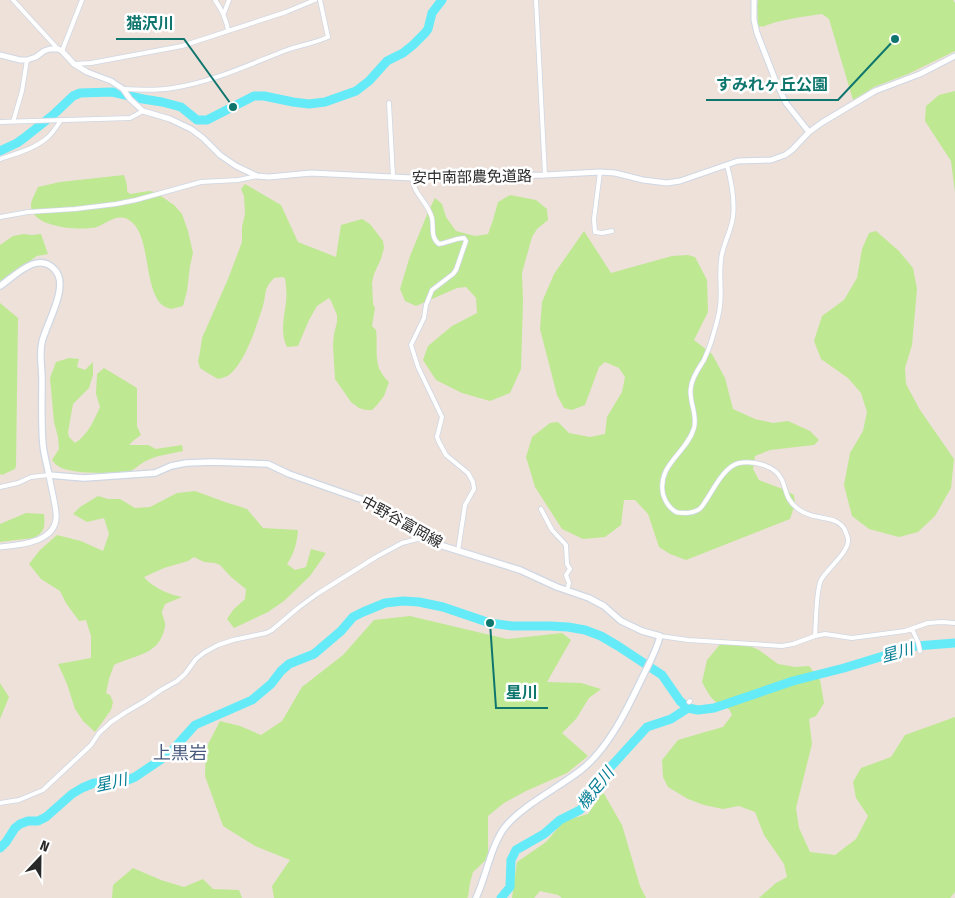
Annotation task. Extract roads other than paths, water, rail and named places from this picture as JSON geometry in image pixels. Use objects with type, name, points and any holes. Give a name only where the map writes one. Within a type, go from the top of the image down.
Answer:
[{"type":"main road","points":[[0,286],[25,267],[34,263],[50,265],[60,279],[58,296],[42,341],[40,362],[43,446],[48,475]]},
{"type":"main road","name":"中野谷富岡線","points":[[48,475],[84,478],[155,473],[171,466],[186,463],[268,464],[289,474],[366,501],[443,546],[526,572],[596,602],[627,624],[660,636]]},
{"type":"main road","points":[[476,898],[495,845],[504,828],[518,814],[582,769],[598,755],[630,702],[660,636]]},
{"type":"street","points":[[13,0],[60,50]]},
{"type":"street","points":[[60,50],[82,0]]},
{"type":"street","points":[[215,0],[224,13],[228,30]]},
{"type":"street","points":[[224,13],[229,0]]},
{"type":"street","points":[[74,64],[91,63],[175,47],[286,12],[315,0]]},
{"type":"street","points":[[123,89],[149,90],[190,84],[322,40],[328,37],[320,0]]},
{"type":"street","points":[[536,0],[545,176]]},
{"type":"street","points":[[754,0],[754,20],[757,33],[776,82],[786,103],[809,132]]},
{"type":"street","points":[[0,55],[27,60],[50,49],[60,50]]},
{"type":"street","name":"安中南部農免道路","points":[[60,50],[74,64],[87,72],[111,81],[123,89],[130,99],[143,111],[170,119],[191,129],[220,155],[236,166],[257,176],[268,177],[311,173],[412,178],[545,176],[600,172],[615,173],[667,184],[680,182],[738,161],[771,160],[785,155],[809,132],[823,122],[875,91],[920,74],[955,56]]},
{"type":"street","points":[[13,122],[22,92],[27,60]]},
{"type":"street","points":[[389,102],[393,177]]},
{"type":"street","points":[[0,122],[130,118],[143,111]]},
{"type":"street","points":[[0,159],[32,147],[46,139],[61,120]]},
{"type":"street","points":[[727,165],[732,186],[733,215],[721,258],[719,277],[721,290],[720,305],[712,341],[690,387],[694,429],[690,438],[666,470],[662,484],[663,493],[665,501],[670,508],[678,513],[699,510],[730,468],[738,464],[760,464],[772,468],[778,474],[789,501],[797,508],[842,525],[849,542],[846,549],[820,582],[816,636]]},
{"type":"street","points":[[600,172],[594,219],[595,232],[612,231]]},
{"type":"street","points":[[0,216],[28,212],[75,210],[116,204],[201,182],[238,180],[257,176]]},
{"type":"street","points":[[412,178],[416,192],[428,209],[432,219],[432,234],[436,242],[442,244],[461,238],[464,238],[466,241],[456,270],[432,290],[426,305],[424,318],[412,345],[418,367],[442,417],[437,436],[438,442],[446,455],[468,473],[473,482],[474,488],[465,505],[458,551]]},
{"type":"street","points":[[0,487],[18,483],[31,477],[48,475],[56,513],[53,528],[43,538],[0,547]]},
{"type":"street","points":[[541,509],[552,530],[566,545],[566,564],[570,569],[566,575],[567,591]]},
{"type":"street","points":[[0,803],[19,800],[43,790],[91,745],[99,733],[111,722],[177,681],[204,652],[233,640],[272,630],[310,599],[376,557],[402,543],[425,537]]},
{"type":"street","points":[[660,636],[688,640],[782,646],[826,634],[852,638],[892,634],[928,624],[955,623]]},
{"type":"street","points":[[912,629],[920,651]]},
{"type":"waterway","points":[[0,151],[24,138],[73,96],[80,93],[112,92],[162,102],[181,107],[197,120],[207,120],[254,96],[309,104],[325,102],[356,91],[369,81],[387,61],[403,53],[413,45],[428,29],[432,13],[442,0]]},
{"type":"waterway","name":"星川","points":[[0,848],[20,824],[28,821],[38,821],[46,817],[72,794],[82,788],[94,783],[123,782],[135,777],[169,754],[195,725],[252,700],[271,684],[289,664],[314,654],[341,631],[353,617],[385,603],[419,602],[443,607],[490,623],[512,626],[550,626],[585,630],[601,636],[662,675],[680,701],[688,708],[698,710],[714,708],[793,681],[916,646],[955,643]]},
{"type":"waterway","name":"機足川","points":[[501,898],[510,887],[511,860],[516,850],[544,834],[560,820],[580,810],[591,798],[606,772],[647,727],[671,719],[688,708]]},
{"type":"place","name":"すみれヶ丘公園","points":[[895,39]]},
{"type":"place","name":"猫沢川","points":[[233,107]]},
{"type":"place","name":"星川","points":[[490,623]]},
{"type":"district","name":"上黒岩","points":[[180,753]]}]
